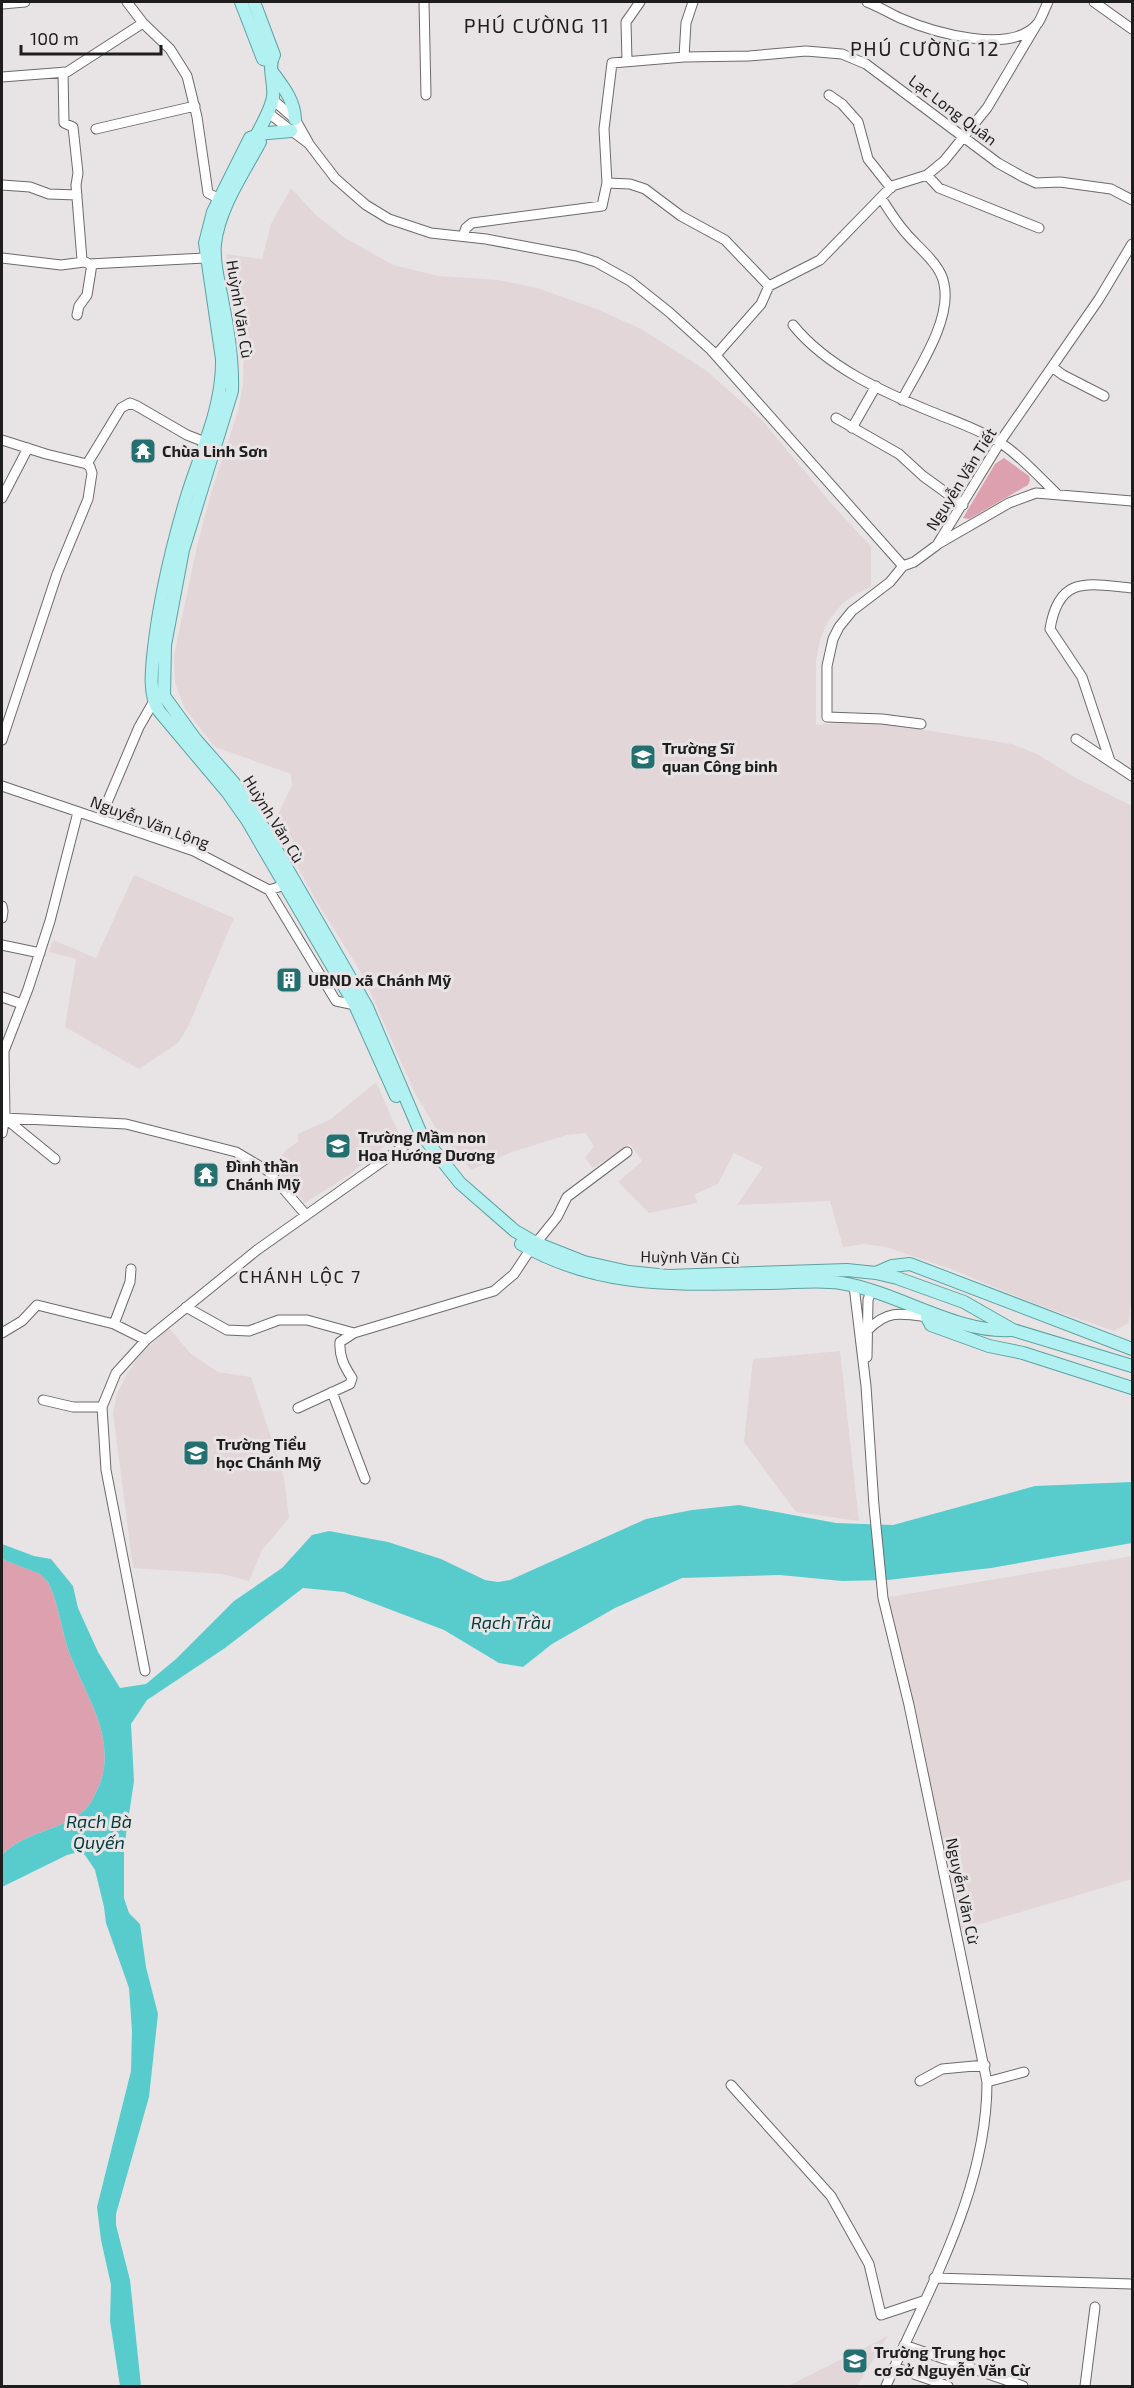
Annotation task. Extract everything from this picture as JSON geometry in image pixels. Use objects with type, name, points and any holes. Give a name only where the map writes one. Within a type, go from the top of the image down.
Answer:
[{"type":"main road","points":[[241,2],[264,59],[271,66],[290,97],[294,107],[293,125],[250,138],[206,234],[205,258],[222,359],[222,375],[220,392],[206,442],[187,495],[166,576],[154,652],[154,701],[173,728],[233,800],[289,883],[361,1006],[418,1136],[447,1179],[483,1215],[533,1246],[544,1257],[584,1271],[638,1282],[669,1284],[831,1282],[871,1291],[979,1328],[1012,1330],[1132,1366]]},
{"type":"main road","points":[[254,2],[274,55],[271,66],[272,99],[257,135]]},
{"type":"main road","name":"Huỳnh Văn Cù","points":[[223,201],[215,248],[230,337],[233,368],[232,391],[183,550],[165,645],[162,687],[165,698],[174,713],[245,798],[289,883]]},
{"type":"main road","points":[[154,701],[162,687]]},
{"type":"main road","name":"Huỳnh Văn Cù","points":[[533,1246],[584,1262],[628,1272],[668,1276],[854,1270],[876,1273],[904,1280],[964,1302],[1012,1330]]},
{"type":"main road","points":[[871,1291],[876,1273],[892,1266],[910,1264],[1132,1349]]},
{"type":"main road","points":[[892,1266],[942,1283],[989,1310],[1012,1330]]},
{"type":"main road","points":[[854,1270],[854,1286]]},
{"type":"main road","points":[[914,1306],[927,1317],[979,1335],[1012,1330]]},
{"type":"main road","points":[[927,1317],[931,1325],[950,1332],[1130,1386]]},
{"type":"street","points":[[2,4],[25,2]]},
{"type":"street","points":[[126,2],[142,23],[170,49],[187,76],[195,106],[208,193],[223,201]]},
{"type":"street","points":[[424,2],[426,95]]},
{"type":"street","points":[[627,61],[625,26],[628,17],[640,2]]},
{"type":"street","points":[[684,57],[686,23],[693,2]]},
{"type":"street","points":[[867,2],[899,18],[959,36],[998,40],[1019,36],[1037,24]]},
{"type":"street","points":[[716,355],[761,304],[769,286],[820,260],[891,188],[927,175],[944,161],[987,108],[1048,2]]},
{"type":"street","points":[[1094,2],[1132,29]]},
{"type":"street","points":[[2,77],[63,72],[142,23]]},
{"type":"street","name":"Lạc Long Quân","points":[[607,183],[604,129],[612,63],[806,51],[842,54],[866,64],[998,163],[1036,183],[1060,182],[1111,189],[1132,200]]},
{"type":"street","points":[[63,72],[64,123],[73,127],[78,173],[77,195],[82,260],[88,263]]},
{"type":"street","points":[[829,95],[842,104],[858,122],[868,159],[891,188]]},
{"type":"street","points":[[272,99],[335,178],[366,205],[389,219],[431,233],[537,247],[596,262],[630,281],[669,312],[716,355],[903,566]]},
{"type":"street","points":[[96,129],[195,106]]},
{"type":"street","points":[[267,112],[293,125]]},
{"type":"street","points":[[927,175],[939,188],[1039,228]]},
{"type":"street","points":[[463,236],[466,228],[472,223],[602,206],[607,183],[630,184],[645,189],[681,216],[725,240],[769,286]]},
{"type":"street","points":[[2,185],[30,188],[49,194],[77,195]]},
{"type":"street","points":[[881,198],[904,231],[933,264],[944,282],[945,306],[937,331],[902,400]]},
{"type":"street","name":"Nguyễn Văn Tiết","points":[[921,724],[882,719],[828,717],[827,666],[833,639],[845,619],[890,582],[903,566],[914,562],[937,545],[1000,443],[1100,299],[1132,244]]},
{"type":"street","points":[[2,258],[61,265],[205,258]]},
{"type":"street","points":[[77,315],[79,306],[87,295],[88,263]]},
{"type":"street","points":[[794,325],[806,341],[850,373],[902,400],[966,426],[1000,443],[1057,494]]},
{"type":"street","points":[[1052,367],[1104,396]]},
{"type":"street","points":[[852,428],[876,386]]},
{"type":"street","points":[[87,464],[122,408],[130,404],[187,435],[206,442]]},
{"type":"street","points":[[836,418],[899,454],[923,476],[963,505]]},
{"type":"street","points":[[2,440],[87,464],[92,473],[88,498],[57,574],[2,740]]},
{"type":"street","points":[[2,498],[28,448]]},
{"type":"street","points":[[937,545],[1022,498],[1036,493],[1132,501]]},
{"type":"street","points":[[1110,761],[1082,677],[1050,629],[1052,619],[1063,596],[1073,587],[1085,584],[1132,588]]},
{"type":"street","points":[[100,819],[136,734],[154,701]]},
{"type":"street","points":[[1076,739],[1132,776]]},
{"type":"street","name":"Nguyễn Văn Lộng","points":[[2,786],[194,851],[269,890]]},
{"type":"street","points":[[2,1133],[3,1051],[40,953],[78,812]]},
{"type":"street","points":[[289,883],[269,890],[336,1001],[361,1006]]},
{"type":"street","points":[[2,906],[2,918]]},
{"type":"street","points":[[2,945],[40,953]]},
{"type":"street","points":[[2,997],[22,1004]]},
{"type":"street","points":[[3,1118],[55,1160]]},
{"type":"street","points":[[3,1118],[126,1124],[236,1152],[268,1171],[306,1215]]},
{"type":"street","points":[[145,1671],[106,1470],[102,1407],[116,1373],[146,1340],[257,1250],[418,1136]]},
{"type":"street","points":[[298,1408],[350,1384],[352,1378],[342,1364],[340,1342],[354,1333],[494,1291],[514,1274],[557,1216],[567,1197],[627,1152]]},
{"type":"street","points":[[114,1324],[130,1282],[131,1269]]},
{"type":"street","name":"Nguyễn Văn Cừ","points":[[854,1286],[866,1386],[883,1598],[909,1705],[987,2082],[986,2123],[976,2173],[957,2224],[886,2386]]},
{"type":"street","name":"Nguyễn Văn Cừ","points":[[866,1386],[868,1300],[871,1291]]},
{"type":"street","points":[[2,1334],[22,1321],[37,1305],[114,1324],[146,1340]]},
{"type":"street","points":[[186,1307],[226,1330],[249,1330],[279,1320],[307,1320],[354,1333]]},
{"type":"street","points":[[868,1330],[879,1319],[886,1316],[906,1314],[927,1317]]},
{"type":"street","points":[[332,1392],[365,1479]]},
{"type":"street","points":[[44,1400],[73,1407],[102,1407]]},
{"type":"street","points":[[920,2081],[942,2068],[985,2065]]},
{"type":"street","points":[[987,2082],[1024,2072]]},
{"type":"street","points":[[731,2085],[831,2196],[868,2264],[881,2315],[923,2301]]},
{"type":"street","points":[[934,2278],[1132,2284]]},
{"type":"street","points":[[1085,2386],[1095,2307]]},
{"type":"street","points":[[904,2345],[1005,2383],[1023,2386]]},
{"type":"street","points":[[894,2367],[948,2386]]},
{"type":"shaded area","name":"Trường Sĩ quan Công binh","points":[[291,188],[316,215],[345,238],[393,265],[438,276],[499,280],[537,288],[597,309],[643,330],[707,371],[762,420],[829,501],[871,547],[871,587],[842,604],[828,621],[820,640],[816,661],[816,725],[852,722],[888,724],[1012,744],[1037,754],[1076,778],[1132,806],[1132,1292],[1129,1323],[1114,1331],[1038,1305],[951,1269],[886,1247],[864,1244],[843,1247],[830,1201],[737,1205],[763,1167],[734,1153],[718,1184],[695,1194],[697,1203],[649,1213],[618,1182],[642,1161],[630,1144],[593,1168],[585,1158],[594,1146],[585,1133],[567,1135],[512,1152],[471,1170],[438,1132],[415,1093],[362,974],[315,899],[274,823],[292,785],[291,774],[215,747],[185,709],[175,683],[174,655],[198,542],[238,411],[243,385],[244,345],[226,254],[262,259],[271,224]]},
{"type":"shaded area","points":[[1004,458],[1029,476],[1028,485],[969,519],[963,518],[995,464]]},
{"type":"shaded area","points":[[134,875],[234,918],[188,1027],[178,1043],[139,1069],[65,1027],[76,959],[49,952],[53,940],[96,958]]},
{"type":"shaded area","name":"Trường Mầm non Hoa Hướng Dương","points":[[376,1082],[399,1134],[349,1175],[305,1203],[273,1166],[286,1150],[298,1142],[298,1134],[331,1119]]},
{"type":"shaded area","name":"Trường Tiểu học Chánh Mỹ","points":[[169,1328],[191,1354],[218,1372],[251,1377],[284,1477],[289,1518],[262,1550],[249,1581],[222,1574],[133,1568],[113,1413],[117,1394],[127,1374],[140,1355]]},
{"type":"shaded area","points":[[840,1351],[859,1521],[796,1512],[744,1442],[753,1359]]},
{"type":"shaded area","points":[[1132,1556],[1132,1879],[957,1931],[883,1598]]},
{"type":"shaded area","points":[[2,1559],[41,1574],[48,1582],[55,1599],[69,1652],[97,1717],[105,1751],[104,1768],[99,1786],[85,1810],[65,1823],[21,1841],[2,1855]]},
{"type":"shaded area","name":"Trường Trung học cơ sở Nguyễn Văn Cừ","points":[[888,2336],[857,2386],[788,2386]]},
{"type":"water","name":"Rạch Trầu","points":[[1132,1482],[1132,1543],[991,1568],[888,1580],[842,1581],[780,1575],[682,1578],[615,1608],[552,1644],[523,1667],[499,1663],[444,1630],[344,1592],[303,1588],[225,1648],[147,1700],[131,1724],[134,1781],[124,1848],[124,1898],[129,1913],[140,1924],[146,1967],[158,2014],[149,2097],[116,2214],[116,2225],[130,2280],[141,2386],[120,2386],[110,2321],[111,2285],[101,2240],[97,2207],[131,2071],[132,2031],[129,1988],[106,1923],[95,1870],[85,1855],[79,1852],[67,1855],[2,1887],[2,1855],[21,1841],[65,1823],[85,1810],[99,1786],[104,1768],[105,1751],[97,1717],[69,1652],[55,1599],[48,1582],[40,1574],[2,1559],[2,1544],[34,1556],[51,1559],[73,1586],[78,1608],[98,1652],[120,1688],[146,1684],[176,1659],[234,1601],[282,1568],[312,1535],[329,1531],[388,1542],[441,1559],[485,1580],[498,1582],[510,1580],[646,1519],[692,1510],[739,1505],[836,1523],[893,1525],[1035,1486]]},
{"type":"place","name":"Chùa Linh Sơn","points":[[143,451]]},
{"type":"place","name":"Trường Sĩ quan Công binh","points":[[643,757]]},
{"type":"place","name":"UBND xã Chánh Mỹ","points":[[289,980]]},
{"type":"place","name":"Trường Mầm non Hoa Hướng Dương","points":[[338,1146]]},
{"type":"place","name":"Đình thần Chánh Mỹ","points":[[206,1175]]},
{"type":"place","name":"Trường Tiểu học Chánh Mỹ","points":[[196,1453]]},
{"type":"place","name":"Trường Trung học cơ sở Nguyễn Văn Cừ","points":[[855,2361]]},
{"type":"district","name":"PHÚ CƯỜNG 11","points":[[537,26]]},
{"type":"district","name":"PHÚ CƯỜNG 12","points":[[925,49]]},
{"type":"district","name":"CHÁNH LỘC 7","points":[[300,1277]]},
{"type":"water label","name":"Rạch Bà Quyến","points":[[99,1832]]}]
